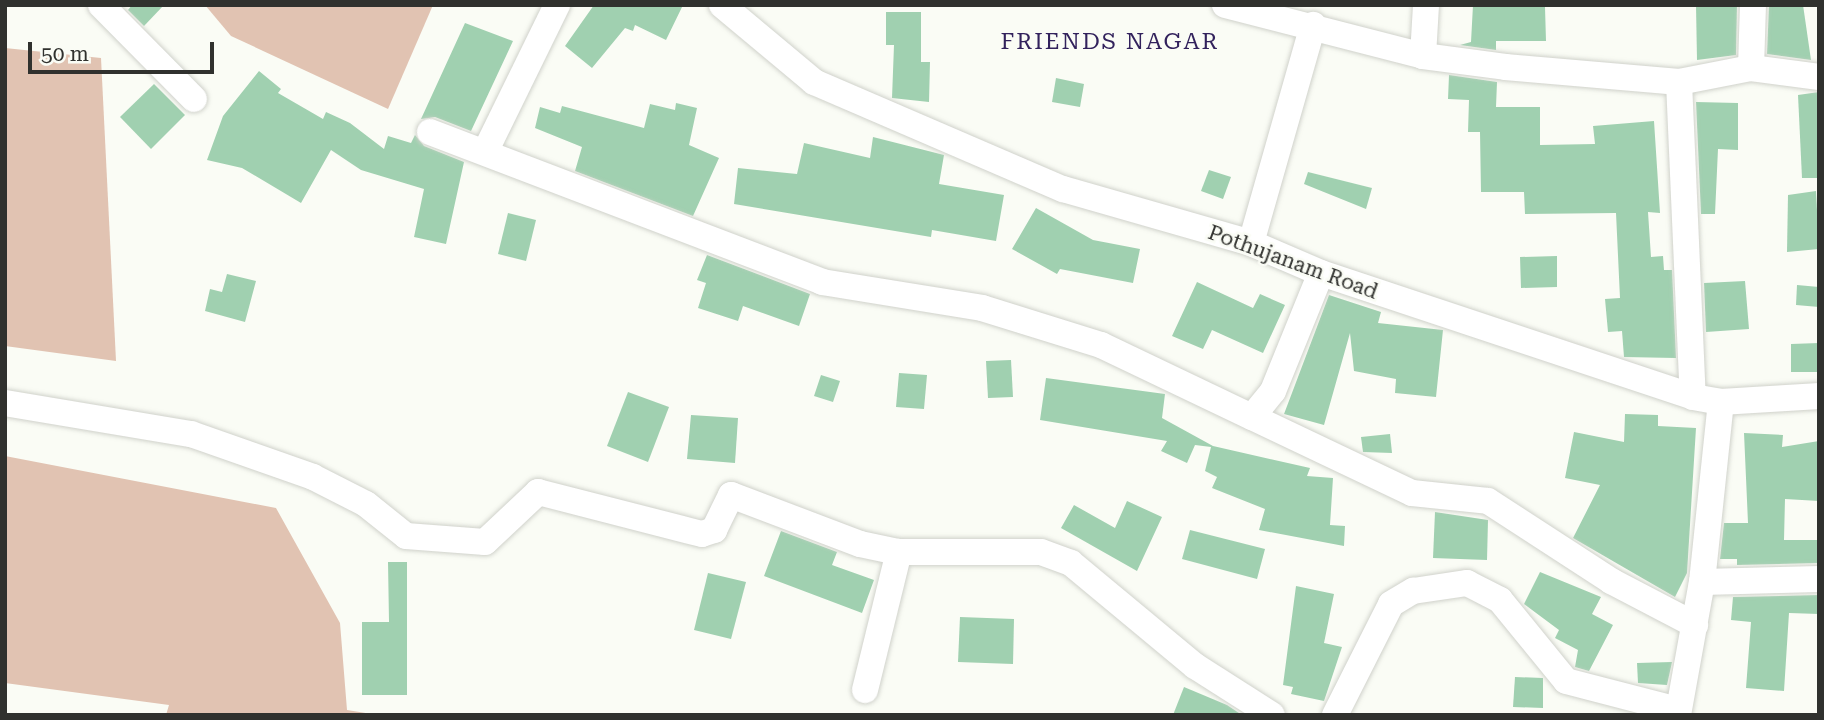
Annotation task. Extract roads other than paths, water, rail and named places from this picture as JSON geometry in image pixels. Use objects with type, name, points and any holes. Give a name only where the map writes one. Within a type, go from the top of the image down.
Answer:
[{"type":"street","points":[[101,5],[194,99]]},
{"type":"street","points":[[485,152],[556,5]]},
{"type":"street","name":"Pothujanam Road","points":[[722,5],[814,82],[943,140],[1062,189],[1251,243],[1321,273],[1693,397],[1721,402],[1819,396]]},
{"type":"street","points":[[1226,5],[1312,24],[1423,57],[1679,82],[1751,68],[1819,77]]},
{"type":"street","points":[[1423,57],[1426,5]]},
{"type":"street","points":[[1751,68],[1754,5]]},
{"type":"street","points":[[1251,243],[1312,24]]},
{"type":"street","points":[[1679,82],[1693,397]]},
{"type":"street","points":[[430,132],[822,282],[982,308],[1101,345],[1412,493],[1488,501],[1611,581],[1695,625]]},
{"type":"street","points":[[1252,417],[1273,391],[1321,273]]},
{"type":"street","points":[[5,402],[191,434],[313,477],[366,504],[406,536],[485,542],[538,492],[702,534],[714,530],[731,495],[860,544],[899,552],[1041,552],[1071,563],[1195,666],[1272,715]]},
{"type":"street","points":[[1335,715],[1391,604],[1413,591],[1466,583],[1500,600],[1566,681],[1678,713],[1702,582],[1721,402]]},
{"type":"street","points":[[865,690],[899,552]]},
{"type":"street","points":[[1702,582],[1819,579]]},
{"type":"district","name":"FRIENDS NAGAR","points":[[1110,42]]}]
